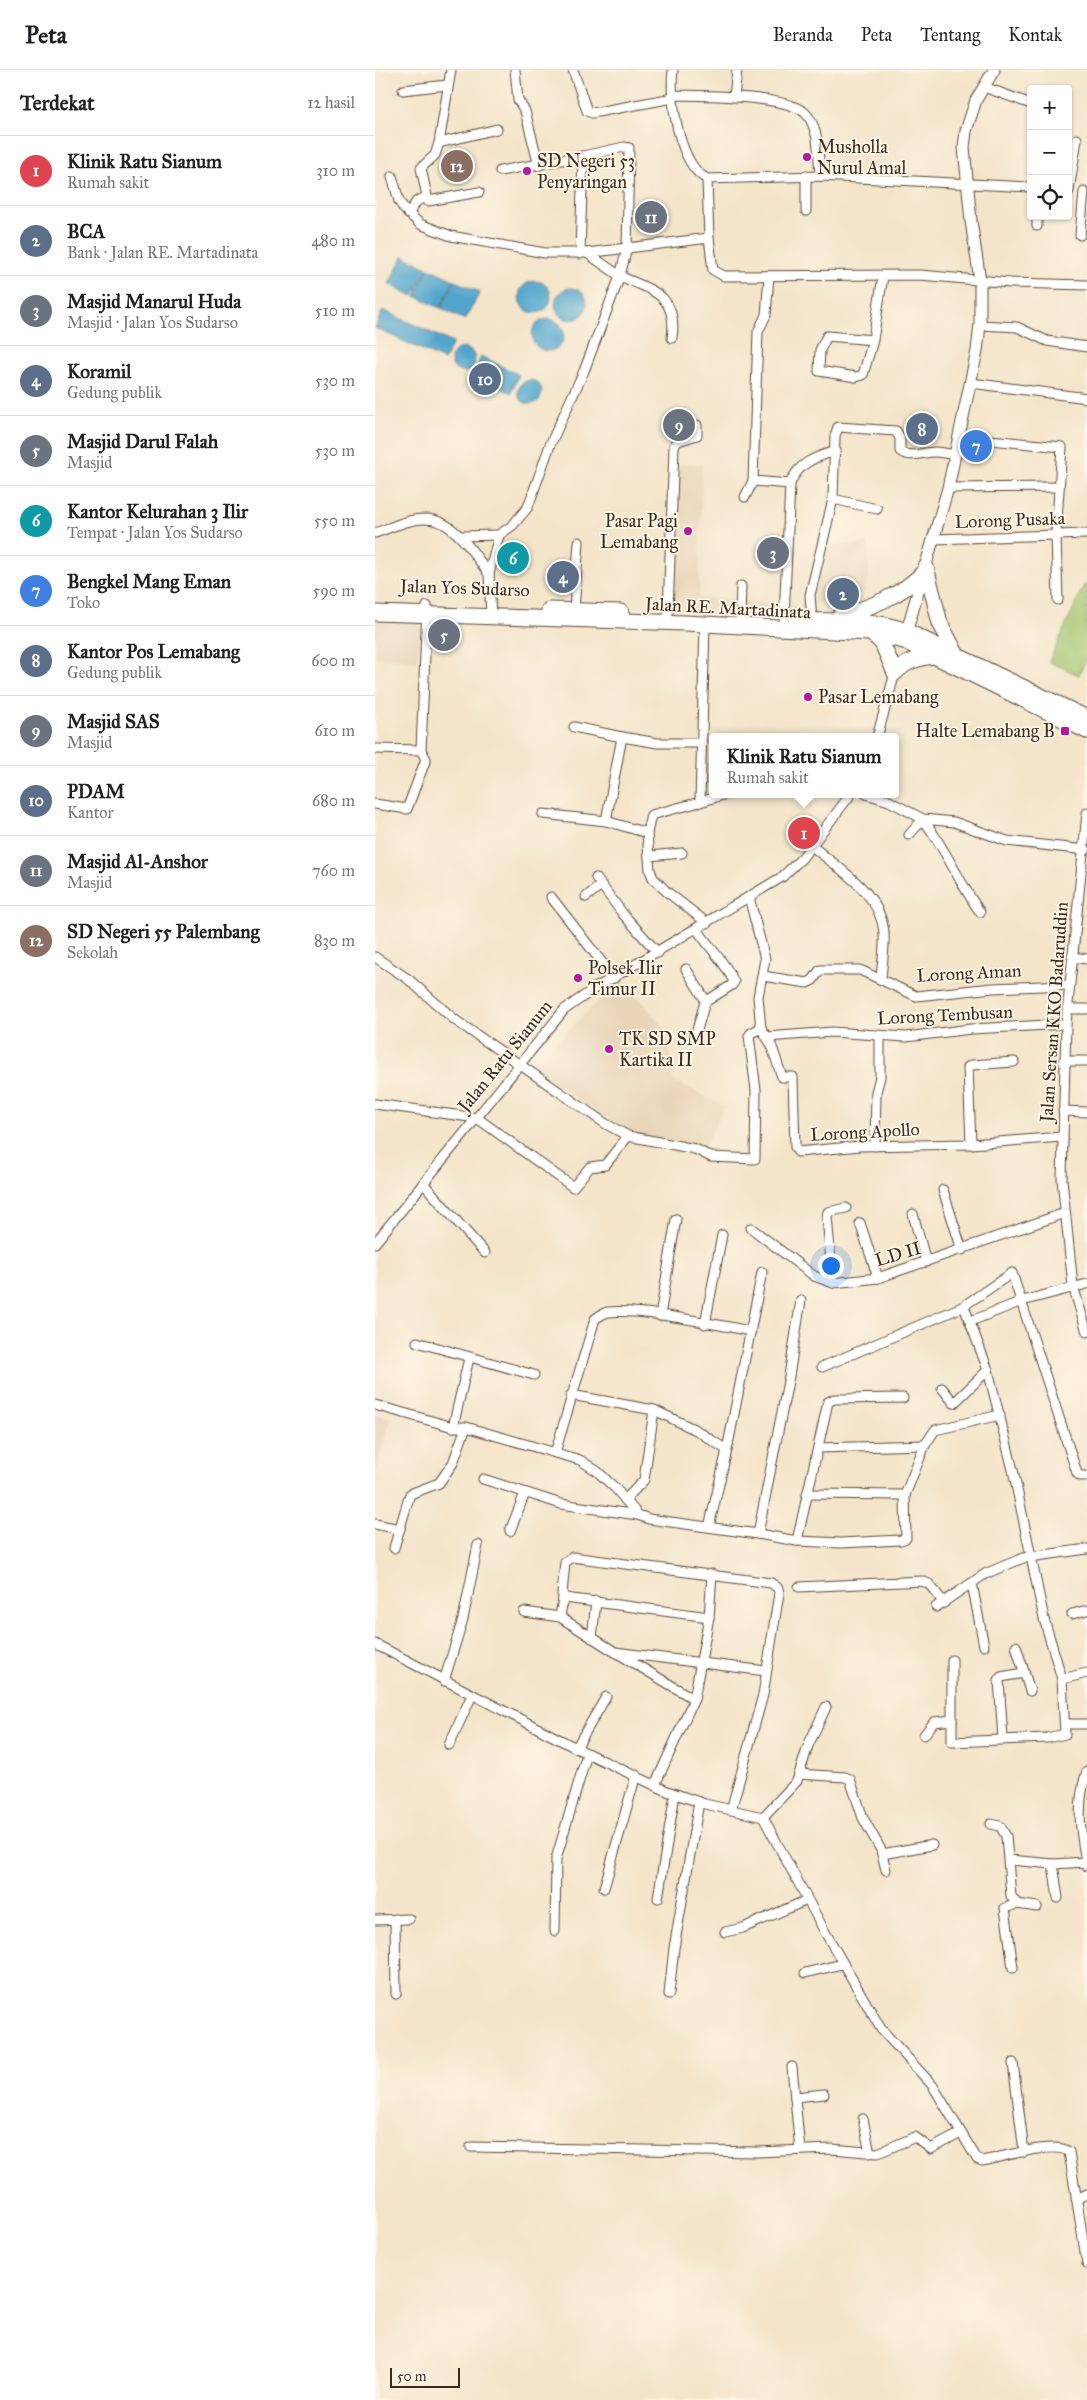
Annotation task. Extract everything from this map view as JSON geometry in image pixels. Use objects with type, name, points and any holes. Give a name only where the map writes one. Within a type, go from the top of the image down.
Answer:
[{"type":"highway","points":[[818,621],[892,597],[911,585],[925,570]]},
{"type":"highway","points":[[925,570],[939,623],[957,655]]},
{"type":"highway","name":"Jalan Yos Sudarso","points":[[375,604],[427,610]]},
{"type":"highway","name":"Jalan RE. Martadinata","points":[[375,613],[427,610],[490,612],[905,636],[933,656],[1087,730]]},
{"type":"highway","name":"Jalan Yos Sudarso","points":[[490,612],[574,610],[818,621],[873,621],[905,636]]},
{"type":"highway","points":[[870,633],[882,643],[890,656],[895,673],[905,663],[933,656]]},
{"type":"highway","points":[[905,636],[957,655],[1087,718]]},
{"type":"street","points":[[451,70],[447,85],[439,144],[435,155],[421,168],[427,197],[429,201],[479,192]]},
{"type":"street","points":[[515,70],[518,100],[525,111],[539,166]]},
{"type":"street","points":[[573,70],[587,111],[592,114],[673,96],[734,97],[778,101],[798,107],[807,114],[817,139],[820,176]]},
{"type":"street","points":[[673,70],[673,96],[679,131],[690,163],[699,175],[707,179],[820,176],[1027,187]]},
{"type":"street","points":[[734,97],[737,70]]},
{"type":"street","points":[[905,636],[935,539],[971,383],[980,325],[980,280],[964,162],[966,131],[977,100],[994,70]]},
{"type":"street","points":[[403,90],[447,85]]},
{"type":"street","points":[[984,87],[1027,103]]},
{"type":"street","points":[[439,144],[497,129]]},
{"type":"street","points":[[1071,175],[1077,139]]},
{"type":"street","points":[[460,536],[499,535],[513,525],[528,507],[550,445],[584,370],[620,276],[627,248],[629,148],[624,147],[539,166],[500,171]]},
{"type":"street","points":[[583,156],[583,254]]},
{"type":"street","points":[[392,176],[399,202],[408,214],[421,224],[451,236],[553,254],[583,254],[709,238]]},
{"type":"street","points":[[806,176],[806,211]]},
{"type":"street","points":[[707,179],[710,260],[713,270],[723,276],[946,276],[980,280],[1087,285]]},
{"type":"street","points":[[1072,191],[1085,192],[1080,235]]},
{"type":"street","points":[[408,214],[417,201],[427,197]]},
{"type":"street","points":[[583,254],[620,276],[655,292],[669,303],[673,321],[673,338]]},
{"type":"street","points":[[745,497],[754,486],[758,332],[766,315],[769,276]]},
{"type":"street","points":[[873,340],[826,337],[820,350],[819,372],[861,376],[873,340],[883,276]]},
{"type":"street","points":[[980,325],[1017,326],[1047,341],[1087,347]]},
{"type":"street","points":[[971,383],[1087,398]]},
{"type":"street","points":[[668,613],[667,591],[674,497],[674,446],[678,441],[697,436],[697,425]]},
{"type":"street","points":[[818,621],[810,595],[833,500],[836,430],[839,427],[896,431],[900,438],[900,451],[903,454],[912,455],[933,452],[955,454]]},
{"type":"street","points":[[959,437],[1061,446],[1056,535],[1058,600]]},
{"type":"street","points":[[784,619],[790,484],[797,470],[805,464],[836,451]]},
{"type":"street","points":[[754,486],[790,484]]},
{"type":"street","points":[[948,488],[1059,487]]},
{"type":"street","points":[[833,500],[877,509]]},
{"type":"street","points":[[375,533],[422,518],[436,520],[460,536],[489,574]]},
{"type":"street","name":"Lorong Pusaka","points":[[935,539],[1087,534]]},
{"type":"street","points":[[490,612],[489,574],[499,535]]},
{"type":"street","points":[[574,610],[579,542]]},
{"type":"street","points":[[740,617],[741,586]]},
{"type":"street","points":[[375,804],[405,809],[408,807],[426,759],[421,750],[427,610]]},
{"type":"street","points":[[700,802],[705,624]]},
{"type":"street","points":[[878,733],[895,673]]},
{"type":"street","points":[[574,727],[658,743],[701,742]]},
{"type":"street","points":[[606,821],[612,778],[622,737]]},
{"type":"street","points":[[375,749],[421,750]]},
{"type":"street","points":[[707,923],[657,884],[650,870],[647,833],[651,815],[714,798]]},
{"type":"street","name":"Jalan Ratu Sianum","points":[[375,1243],[564,1010],[781,877],[812,846],[848,798]]},
{"type":"street","points":[[878,798],[898,805],[923,819],[954,822],[1007,841],[1085,850]]},
{"type":"street","name":"Jalan Sersan KKO Badaruddin","points":[[1087,813],[1085,850],[1067,1009],[1063,1061],[1062,1137],[1062,1179],[1073,1286],[1087,1332]]},
{"type":"street","points":[[543,814],[606,821],[647,833]]},
{"type":"street","points":[[909,835],[923,819]]},
{"type":"street","points":[[923,819],[980,912]]},
{"type":"street","points":[[812,846],[866,892],[878,909],[884,931],[881,979]]},
{"type":"street","points":[[649,856],[682,853]]},
{"type":"street","points":[[586,897],[599,881],[623,914],[658,952]]},
{"type":"street","points":[[551,897],[614,978]]},
{"type":"street","points":[[749,897],[765,959],[758,1004],[761,1028],[767,1037]]},
{"type":"street","points":[[695,1037],[706,1001],[734,982],[720,957],[711,950],[697,929]]},
{"type":"street","points":[[375,957],[408,979],[455,1020],[519,1066],[607,1124],[628,1136],[695,1149],[711,1157],[754,1160],[756,1090],[749,1036],[761,1028]]},
{"type":"street","points":[[1072,957],[1087,958]]},
{"type":"street","points":[[686,969],[706,1001]]},
{"type":"street","name":"Lorong Aman","points":[[763,976],[807,982],[813,980],[819,970],[854,969],[881,979],[916,996],[993,988],[1069,985]]},
{"type":"street","points":[[1067,1009],[1087,1009]]},
{"type":"street","name":"Lorong Tembusan","points":[[767,1037],[826,1032],[880,1037],[906,1037],[971,1029],[1066,1024]]},
{"type":"street","name":"Lorong Apollo","points":[[767,1037],[775,1052],[782,1077],[793,1077],[797,1150],[971,1144],[1062,1137]]},
{"type":"street","points":[[875,1146],[875,1092],[880,1077],[880,1037]]},
{"type":"street","points":[[1063,1061],[1087,1061]]},
{"type":"street","points":[[971,1144],[968,1068],[972,1065],[1014,1062]]},
{"type":"street","points":[[375,1104],[477,1118],[573,1187],[590,1168],[605,1165],[628,1136]]},
{"type":"street","points":[[1063,1111],[1087,1112]]},
{"type":"street","points":[[423,1183],[485,1253]]},
{"type":"street","points":[[943,1190],[962,1250]]},
{"type":"street","points":[[833,1283],[827,1217],[828,1212],[846,1208]]},
{"type":"street","name":"LD II","points":[[751,1228],[814,1276],[833,1283],[878,1278],[1065,1213]]},
{"type":"street","points":[[913,1214],[926,1262]]},
{"type":"street","points":[[660,1316],[676,1219]]},
{"type":"street","points":[[860,1223],[878,1278]]},
{"type":"street","points":[[705,1324],[722,1235]]},
{"type":"street","points":[[709,1527],[727,1450],[762,1272]]},
{"type":"street","points":[[822,1367],[961,1307],[1012,1272],[1077,1473],[1080,1476],[1087,1476]]},
{"type":"street","points":[[971,1321],[1022,1301],[1073,1286],[1087,1284]]},
{"type":"street","points":[[758,1534],[789,1376],[801,1300]]},
{"type":"street","points":[[952,1660],[951,1741],[953,1743],[1060,1736],[1065,1734],[1062,1679],[1044,1619],[1000,1415],[988,1370],[971,1321],[965,1309],[961,1307]]},
{"type":"street","points":[[555,1453],[595,1319],[599,1316],[607,1312],[660,1316],[751,1331]]},
{"type":"street","points":[[417,1342],[534,1375]]},
{"type":"street","points":[[453,1427],[469,1358]]},
{"type":"street","points":[[942,1388],[954,1403],[988,1370]]},
{"type":"street","points":[[571,1395],[654,1410],[696,1430],[727,1450]]},
{"type":"street","points":[[797,1541],[829,1400],[903,1398]]},
{"type":"street","points":[[375,1405],[453,1427],[466,1427],[580,1460],[597,1471],[638,1515]]},
{"type":"street","points":[[625,1500],[644,1480],[654,1410]]},
{"type":"street","points":[[483,1479],[561,1504],[638,1515],[654,1521],[709,1527],[797,1541],[901,1540],[906,1538],[905,1495],[925,1445],[939,1428],[1000,1415]]},
{"type":"street","points":[[394,1548],[410,1494],[439,1483],[453,1463],[466,1427]]},
{"type":"street","points":[[818,1448],[925,1445]]},
{"type":"street","points":[[510,1531],[525,1493]]},
{"type":"street","points":[[807,1494],[905,1495]]},
{"type":"street","points":[[375,1524],[400,1529]]},
{"type":"street","points":[[444,1681],[463,1619],[478,1545]]},
{"type":"street","points":[[799,1587],[922,1581],[929,1584],[940,1605],[1000,1567],[1032,1557],[1087,1548]]},
{"type":"street","points":[[559,1618],[563,1598],[565,1562],[572,1557],[712,1574],[771,1584],[778,1588],[779,1593],[763,1695],[731,1810]]},
{"type":"street","points":[[655,1785],[694,1699],[709,1617],[712,1574]]},
{"type":"street","points":[[972,1583],[984,1646]]},
{"type":"street","points":[[563,1598],[709,1617]]},
{"type":"street","points":[[592,1638],[596,1601]]},
{"type":"street","points":[[1072,1614],[1087,1610]]},
{"type":"street","points":[[524,1612],[559,1618],[694,1699]]},
{"type":"street","points":[[375,1644],[587,1754],[675,1794],[699,1802],[763,1817],[842,1964],[881,2029],[933,2086],[980,2161],[1055,2148],[1068,2150],[1071,2156],[1087,2264]]},
{"type":"street","points":[[1016,1646],[1030,1691]]},
{"type":"street","points":[[615,1652],[766,1671]]},
{"type":"street","points":[[1003,1739],[999,1680],[1001,1677],[1024,1672]]},
{"type":"street","points":[[1062,1679],[1087,1673]]},
{"type":"street","points":[[449,1744],[472,1695]]},
{"type":"street","points":[[576,1748],[606,1697]]},
{"type":"street","points":[[763,1817],[793,1787],[825,1707]]},
{"type":"street","points":[[924,1735],[931,1724],[952,1720]]},
{"type":"street","points":[[1065,1724],[1087,1724]]},
{"type":"street","points":[[555,1932],[556,1858],[587,1754]]},
{"type":"street","points":[[1009,1860],[1053,1864],[1087,1864],[1079,1799],[1087,1771]]},
{"type":"street","points":[[799,1774],[845,1777],[850,1779],[863,1818],[882,1854],[886,1870]]},
{"type":"street","points":[[604,1888],[636,1775]]},
{"type":"street","points":[[658,1898],[675,1794]]},
{"type":"street","points":[[669,1994],[674,1948],[699,1802]]},
{"type":"street","points":[[991,1824],[1000,1826],[1007,1836],[1011,1896],[1017,1904]]},
{"type":"street","points":[[882,1854],[932,1845]]},
{"type":"street","points":[[1053,1864],[1058,1898]]},
{"type":"street","points":[[725,1932],[740,1929],[807,1900]]},
{"type":"street","points":[[1013,1968],[1005,1908],[1017,1904],[1037,1907]]},
{"type":"street","points":[[395,1919],[396,1994]]},
{"type":"street","points":[[375,1920],[409,1919]]},
{"type":"street","points":[[805,1973],[842,1964]]},
{"type":"street","points":[[1013,2062],[1024,2152]]},
{"type":"street","points":[[792,2068],[800,2150]]},
{"type":"street","points":[[795,2097],[823,2094]]},
{"type":"street","points":[[863,2119],[870,2152]]},
{"type":"street","points":[[471,2147],[757,2152],[832,2149],[881,2153],[915,2138],[931,2148],[961,2133]]},
{"type":"street","points":[[1076,2199],[1087,2194]]},
{"type":"shaded area","name":"Pasar Pagi Lemabang","points":[[678,464],[702,464],[699,598],[810,607],[808,616],[671,610]]},
{"type":"shaded area","points":[[868,544],[869,578],[864,592],[814,603],[811,592],[824,547]]},
{"type":"shaded area","points":[[375,617],[422,618],[417,661],[375,657]]},
{"type":"shaded area","name":"TK SD SMP Kartika II","points":[[621,979],[667,1030],[673,1080],[724,1106],[704,1149],[645,1137],[605,1118],[531,1067]]},
{"type":"shaded area","points":[[375,1414],[390,1418],[375,1474]]},
{"type":"green space","points":[[1084,585],[1087,585],[1087,658],[1079,675],[1049,662]]},
{"type":"water","points":[[403,256],[428,268],[413,296],[389,284]]},
{"type":"water","points":[[429,268],[454,280],[440,308],[415,296]]},
{"type":"water","points":[[455,281],[480,292],[465,320],[441,308]]},
{"type":"water","points":[[535,281],[541,282],[546,286],[550,291],[550,303],[546,308],[541,312],[535,313],[529,312],[524,308],[520,303],[519,297],[520,291],[524,286],[529,282]]},
{"type":"water","points":[[571,288],[577,289],[582,293],[586,298],[586,310],[582,315],[577,319],[571,320],[565,319],[560,315],[556,310],[555,304],[556,298],[560,293],[565,289]]},
{"type":"water","points":[[383,310],[453,343],[444,360],[375,328]]},
{"type":"water","points":[[548,319],[554,320],[559,324],[563,329],[563,341],[559,346],[554,350],[548,351],[542,350],[537,346],[533,341],[532,335],[533,329],[537,324],[542,320]]},
{"type":"water","points":[[463,348],[468,349],[474,355],[474,365],[468,371],[463,372],[458,371],[452,365],[451,360],[452,355],[458,349]]},
{"type":"water","points":[[481,356],[519,375],[511,393],[474,375]]},
{"type":"water","points":[[530,380],[535,381],[541,387],[541,397],[535,403],[530,404],[525,403],[519,397],[518,392],[519,387],[525,381]]},
{"type":"place","name":"Musholla Nurul Amal","points":[[807,157]]},
{"type":"place","name":"SD Negeri 55 Palembang","points":[[457,166]]},
{"type":"place","name":"SD Negeri 53 Penyaringan","points":[[527,171]]},
{"type":"place","name":"Masjid Al-Anshor","points":[[651,217]]},
{"type":"place","name":"PDAM","points":[[485,379]]},
{"type":"place","name":"Masjid SAS","points":[[679,425]]},
{"type":"place","name":"Kantor Pos Lemabang","points":[[922,429]]},
{"type":"place","name":"Bengkel Mang Eman","points":[[976,446]]},
{"type":"place","name":"Pasar Pagi Lemabang","points":[[688,531]]},
{"type":"place","name":"Masjid Manarul Huda","points":[[773,553]]},
{"type":"place","name":"Kantor Kelurahan 3 Ilir","points":[[513,558]]},
{"type":"place","name":"Koramil","points":[[563,577]]},
{"type":"place","name":"BCA","points":[[843,594]]},
{"type":"place","name":"Masjid Darul Falah","points":[[444,635]]},
{"type":"place","name":"Pasar Lemabang","points":[[808,697]]},
{"type":"place","name":"Halte Lemabang B","points":[[1065,731]]},
{"type":"place","name":"Klinik Ratu Sianum","points":[[804,833]]},
{"type":"place","name":"Polsek Ilir Timur II","points":[[578,978]]},
{"type":"place","name":"TK SD SMP Kartika II","points":[[609,1049]]}]
